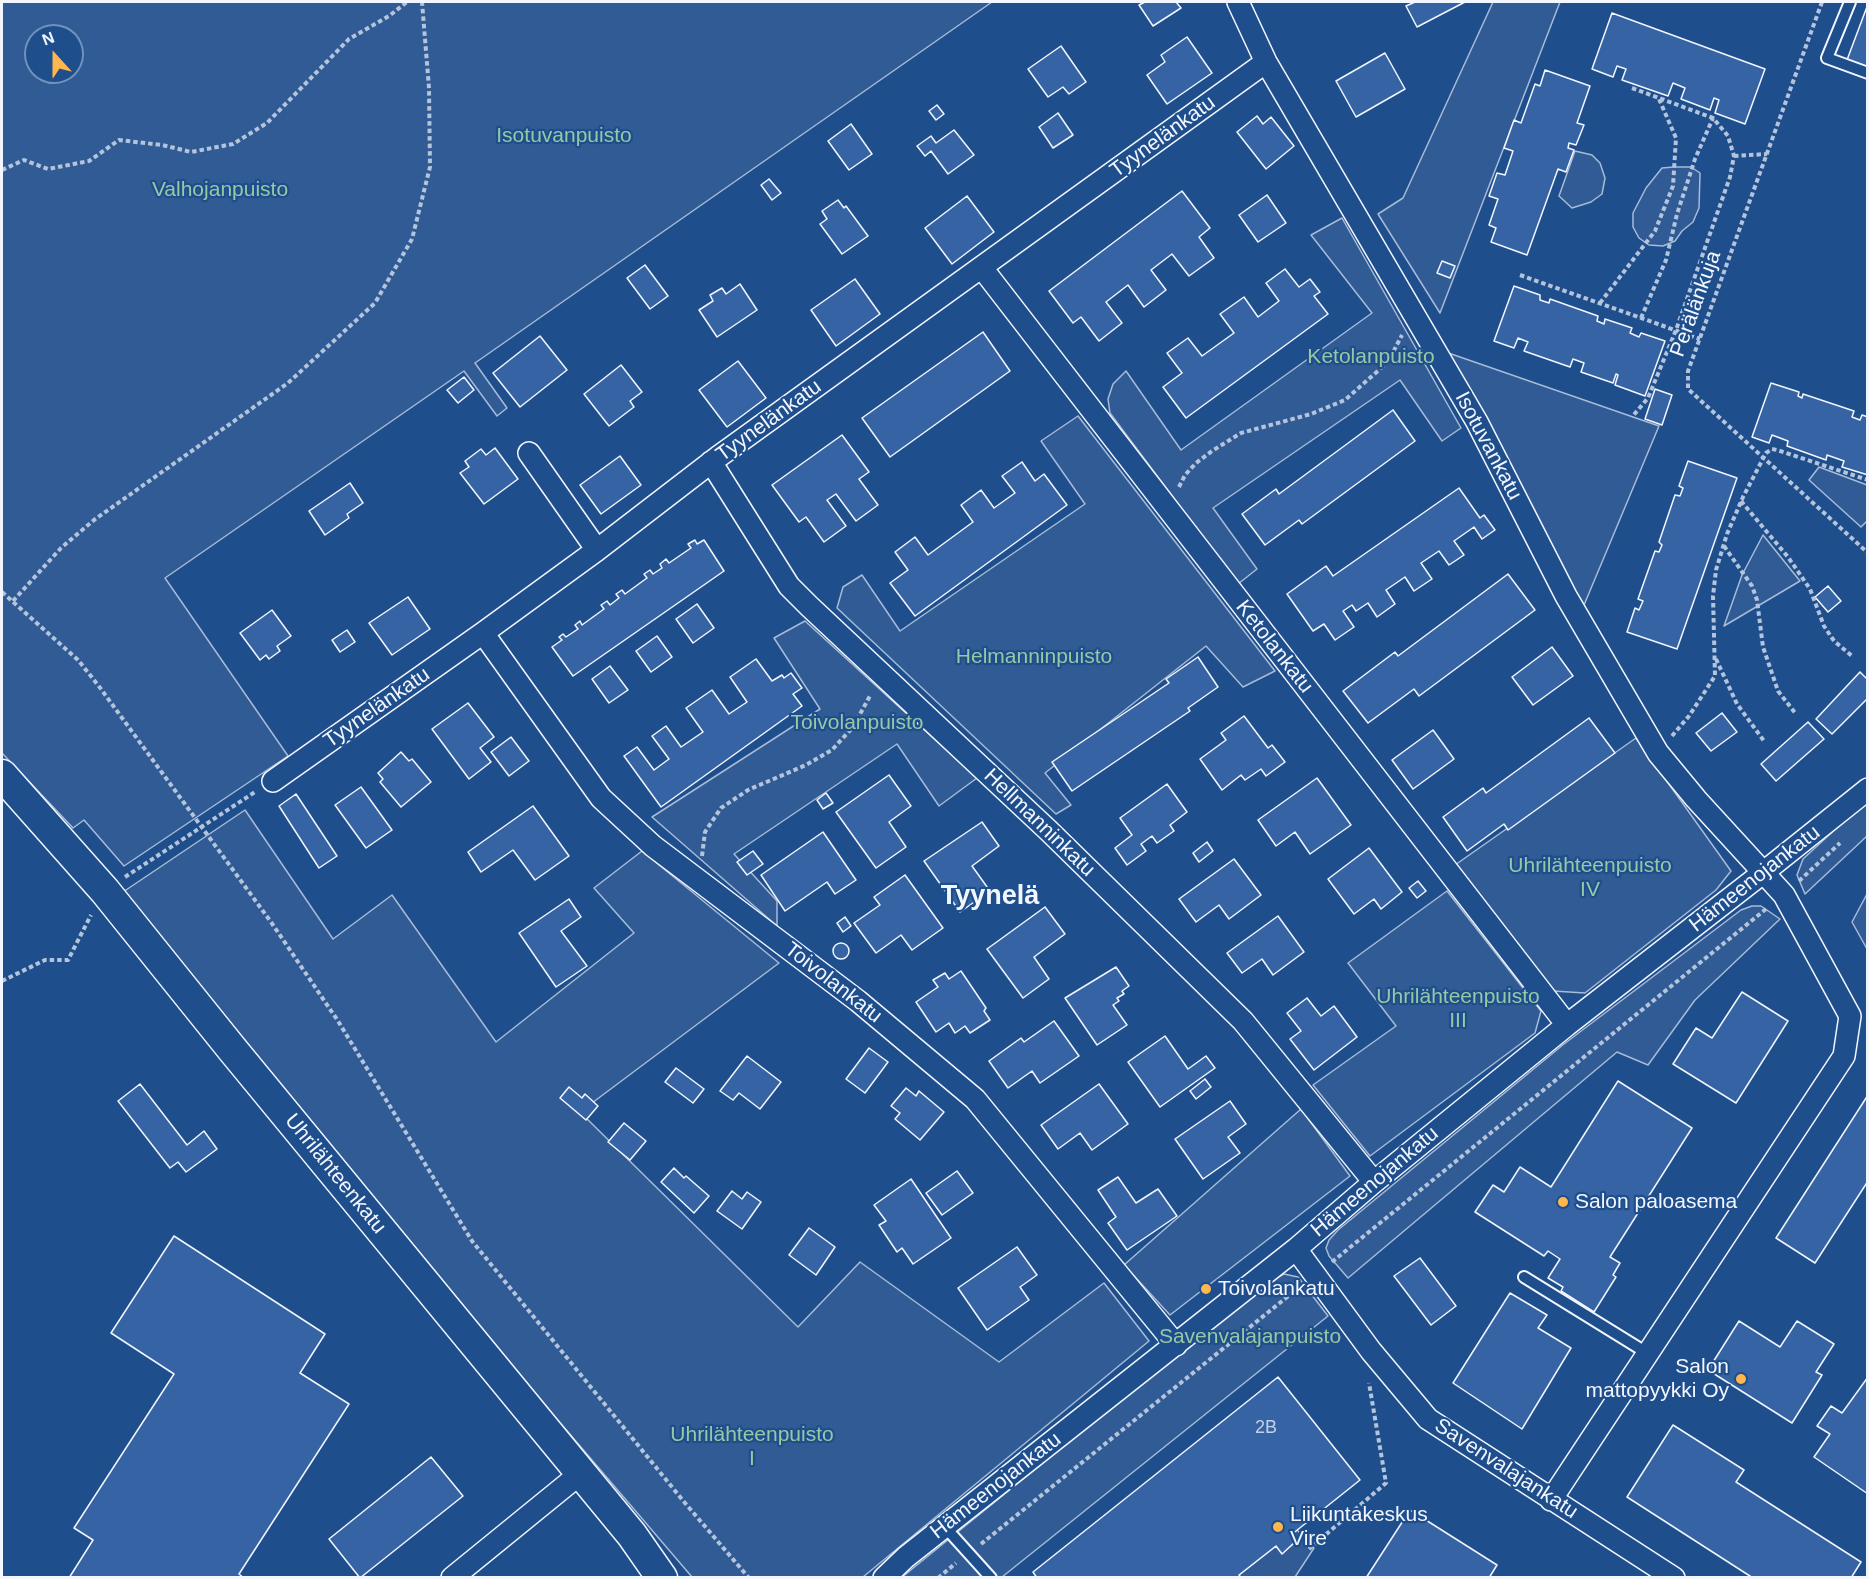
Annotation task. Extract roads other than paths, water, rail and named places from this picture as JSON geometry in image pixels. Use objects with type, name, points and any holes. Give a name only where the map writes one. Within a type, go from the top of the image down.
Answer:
[{"type":"street","name":"Isotuvankatu","points":[[1238,2],[1266,62],[1477,422],[1566,596],[1658,753],[1696,799],[1784,895],[1850,1016],[1844,1056],[1551,1500]]},
{"type":"street","name":"Tyynelänkatu","points":[[273,780],[483,633],[597,550],[711,462],[1266,62]]},
{"type":"street","name":"Ketolankatu","points":[[982,268],[1567,1025]]},
{"type":"street","points":[[529,453],[597,550]]},
{"type":"street","name":"Hellmanninkatu","points":[[711,462],[789,586],[1049,831],[1243,1021],[1374,1182]]},
{"type":"street","name":"Toivolankatu","points":[[483,633],[601,798],[653,846],[858,1001],[975,1099],[1176,1345]]},
{"type":"street","name":"Uhrilähteenkatu","points":[[2,775],[105,891],[232,1049],[632,1534],[662,1578]]},
{"type":"street","name":"Hämeenojankatu","points":[[884,1578],[1296,1249],[1374,1182],[1567,1025],[1868,789]]},
{"type":"street","name":"Savenvalajankatu","points":[[1296,1249],[1371,1351],[1428,1419],[1664,1575]]},
{"type":"street","points":[[452,1578],[581,1473]]},
{"type":"lane","points":[[1850,2],[1827,57],[1868,73]]},
{"type":"lane","points":[[1524,1276],[1647,1353]]},
{"type":"lane","points":[[945,1527],[991,1578]]},
{"type":"place","name":"Salon paloasema","points":[[1563,1202]]},
{"type":"place","name":"Toivolankatu","points":[[1206,1289]]},
{"type":"place","name":"Salon mattopyykki Oy","points":[[1741,1379]]},
{"type":"place","name":"Liikuntakeskus Vire","points":[[1278,1527]]},
{"type":"district","name":"Tyynelä","points":[[990,897]]},
{"type":"park label","name":"Isotuvanpuisto","points":[[564,136]]},
{"type":"park label","name":"Valhojanpuisto","points":[[220,190]]},
{"type":"park label","name":"Ketolanpuisto","points":[[1371,357]]},
{"type":"park label","name":"Helmanninpuisto","points":[[1034,657]]},
{"type":"park label","name":"Toivolanpuisto","points":[[857,723]]},
{"type":"park label","name":"Uhrilähteenpuisto IV","points":[[1590,878]]},
{"type":"park label","name":"Uhrilähteenpuisto III","points":[[1458,1009]]},
{"type":"park label","name":"Savenvalajanpuisto","points":[[1250,1337]]},
{"type":"park label","name":"Uhrilähteenpuisto I","points":[[752,1447]]}]
